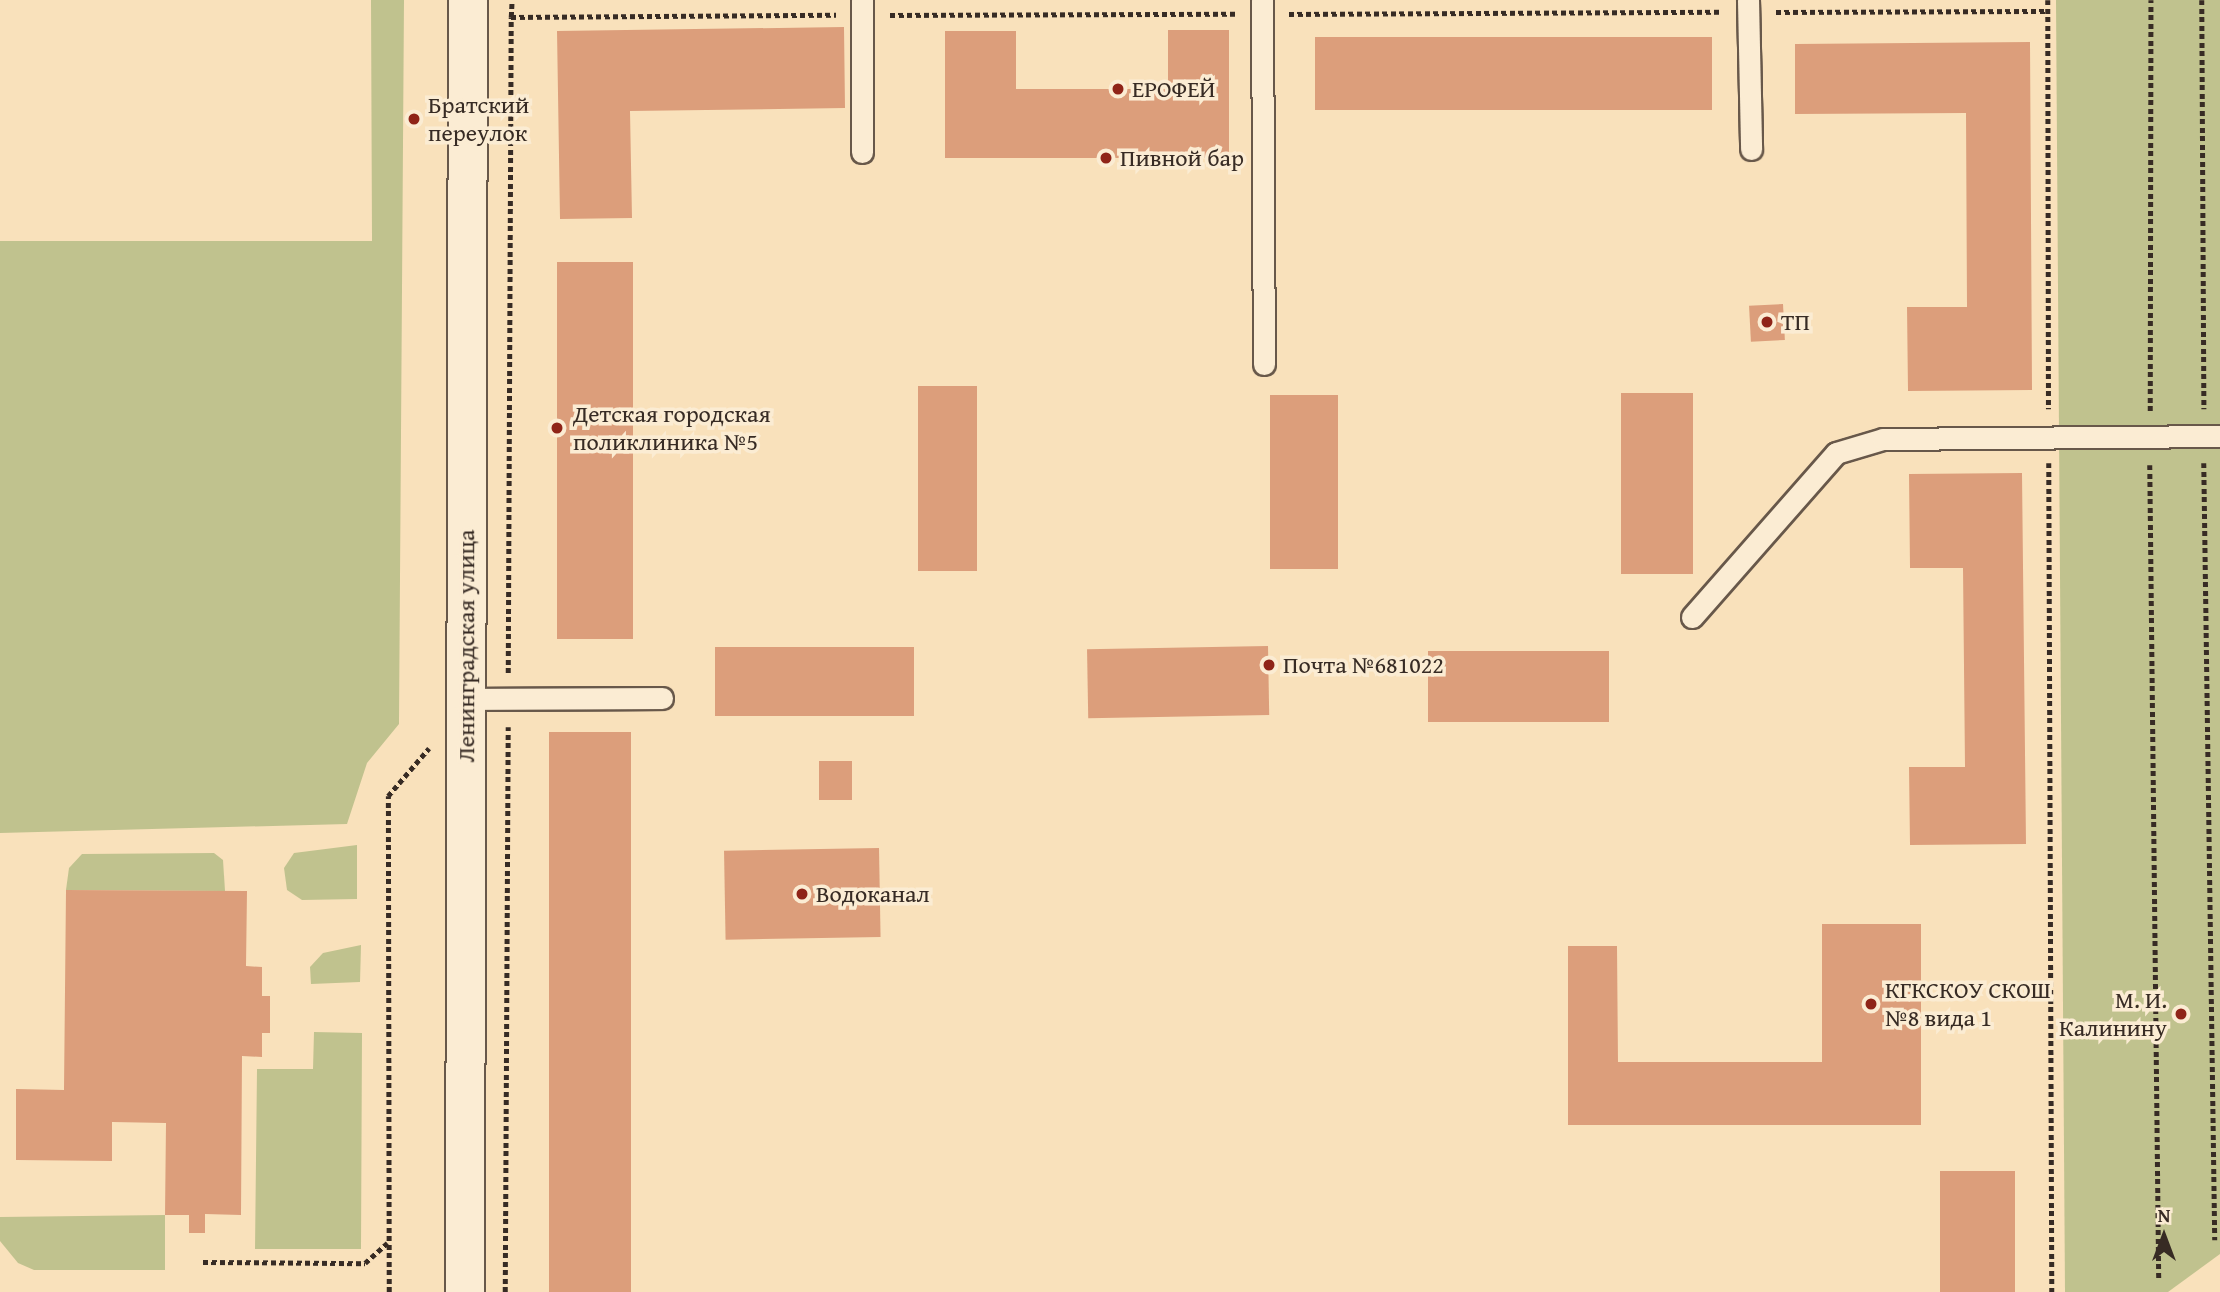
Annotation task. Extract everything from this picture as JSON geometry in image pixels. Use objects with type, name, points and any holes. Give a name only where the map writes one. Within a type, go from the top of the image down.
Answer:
[{"type":"main road","name":"Ленинградская улица","points":[[465,1292],[468,0]]},
{"type":"lane","points":[[1748,6],[1751,149]]},
{"type":"lane","points":[[1262,7],[1264,364]]},
{"type":"lane","points":[[862,8],[862,152]]},
{"type":"lane","points":[[1692,617],[1836,453],[1883,439],[2212,436]]},
{"type":"lane","points":[[466,699],[662,698]]},
{"type":"path","points":[[505,1292],[512,0]]},
{"type":"path","points":[[2048,0],[2052,1292]]},
{"type":"path","points":[[2151,0],[2150,436],[2159,1280]]},
{"type":"path","points":[[2202,0],[2212,436],[2215,1240]]},
{"type":"path","points":[[511,17],[862,8],[1748,6],[2048,11]]},
{"type":"path","points":[[388,1292],[388,796],[433,743]]},
{"type":"path","points":[[203,1262],[365,1263],[387,1243]]},
{"type":"green space","points":[[371,0],[404,0],[399,724],[367,763],[347,824],[0,833],[0,241],[372,241]]},
{"type":"green space","points":[[2056,0],[2220,0],[2220,1254],[2168,1292],[2065,1292]]},
{"type":"green space","points":[[357,845],[357,899],[302,900],[287,890],[284,868],[294,853]]},
{"type":"green space","points":[[214,853],[223,860],[225,891],[66,890],[69,868],[82,854]]},
{"type":"green space","points":[[361,945],[360,982],[311,984],[310,967],[323,953]]},
{"type":"green space","points":[[314,1032],[362,1033],[361,1249],[255,1249],[257,1069],[313,1069]]},
{"type":"green space","points":[[165,1215],[165,1270],[34,1270],[18,1263],[0,1241],[0,1217]]},
{"type":"building","points":[[844,27],[845,108],[630,111],[632,218],[560,219],[557,31]]},
{"type":"building","points":[[1168,30],[1229,30],[1229,158],[945,158],[945,31],[1016,31],[1016,89],[1168,89]]},
{"type":"building","points":[[1315,37],[1712,37],[1712,110],[1315,110]]},
{"type":"building","points":[[2030,42],[2032,390],[1908,391],[1907,307],[1967,307],[1966,113],[1795,114],[1795,44]]},
{"type":"building","points":[[557,262],[633,262],[633,639],[557,639]]},
{"type":"building","name":"ТП","points":[[1783,304],[1785,340],[1751,342],[1749,306]]},
{"type":"building","points":[[918,386],[977,386],[977,571],[918,571]]},
{"type":"building","points":[[1621,393],[1693,393],[1693,574],[1621,574]]},
{"type":"building","points":[[1270,395],[1338,395],[1338,569],[1270,569]]},
{"type":"building","points":[[2022,473],[2026,844],[1910,845],[1909,767],[1965,767],[1963,568],[1910,568],[1909,474]]},
{"type":"building","points":[[1268,646],[1269,715],[1088,718],[1087,649]]},
{"type":"building","points":[[715,647],[914,647],[914,716],[715,716]]},
{"type":"building","points":[[1428,651],[1609,651],[1609,722],[1428,722]]},
{"type":"building","points":[[549,732],[631,732],[631,1292],[549,1292]]},
{"type":"building","points":[[819,761],[852,761],[852,800],[819,800]]},
{"type":"building","name":"Водоканал","points":[[879,848],[881,937],[726,940],[724,851]]},
{"type":"building","points":[[66,890],[247,891],[246,966],[262,967],[262,996],[270,996],[270,1033],[262,1033],[262,1057],[242,1056],[241,1215],[205,1214],[205,1233],[189,1233],[189,1215],[165,1215],[166,1123],[112,1122],[112,1161],[16,1160],[16,1089],[64,1090]]},
{"type":"building","name":"КГКСКОУ СКОШ №8 вида 1","points":[[1822,924],[1921,924],[1921,1125],[1568,1125],[1568,946],[1617,946],[1618,1062],[1822,1062]]},
{"type":"building","points":[[1940,1171],[2015,1171],[2015,1292],[1940,1292]]},
{"type":"place","name":"ЕРОФЕЙ","points":[[1118,89]]},
{"type":"place","name":"Братский переулок","points":[[414,119]]},
{"type":"place","name":"Пивной бар","points":[[1106,158]]},
{"type":"place","name":"ТП","points":[[1767,322]]},
{"type":"place","name":"Детская городская поликлиника №5","points":[[557,428]]},
{"type":"place","name":"Почта №681022","points":[[1269,665]]},
{"type":"place","name":"Водоканал","points":[[802,894]]},
{"type":"place","name":"КГКСКОУ СКОШ №8 вида 1","points":[[1871,1004]]},
{"type":"place","name":"М. И. Калинину","points":[[2181,1014]]}]
